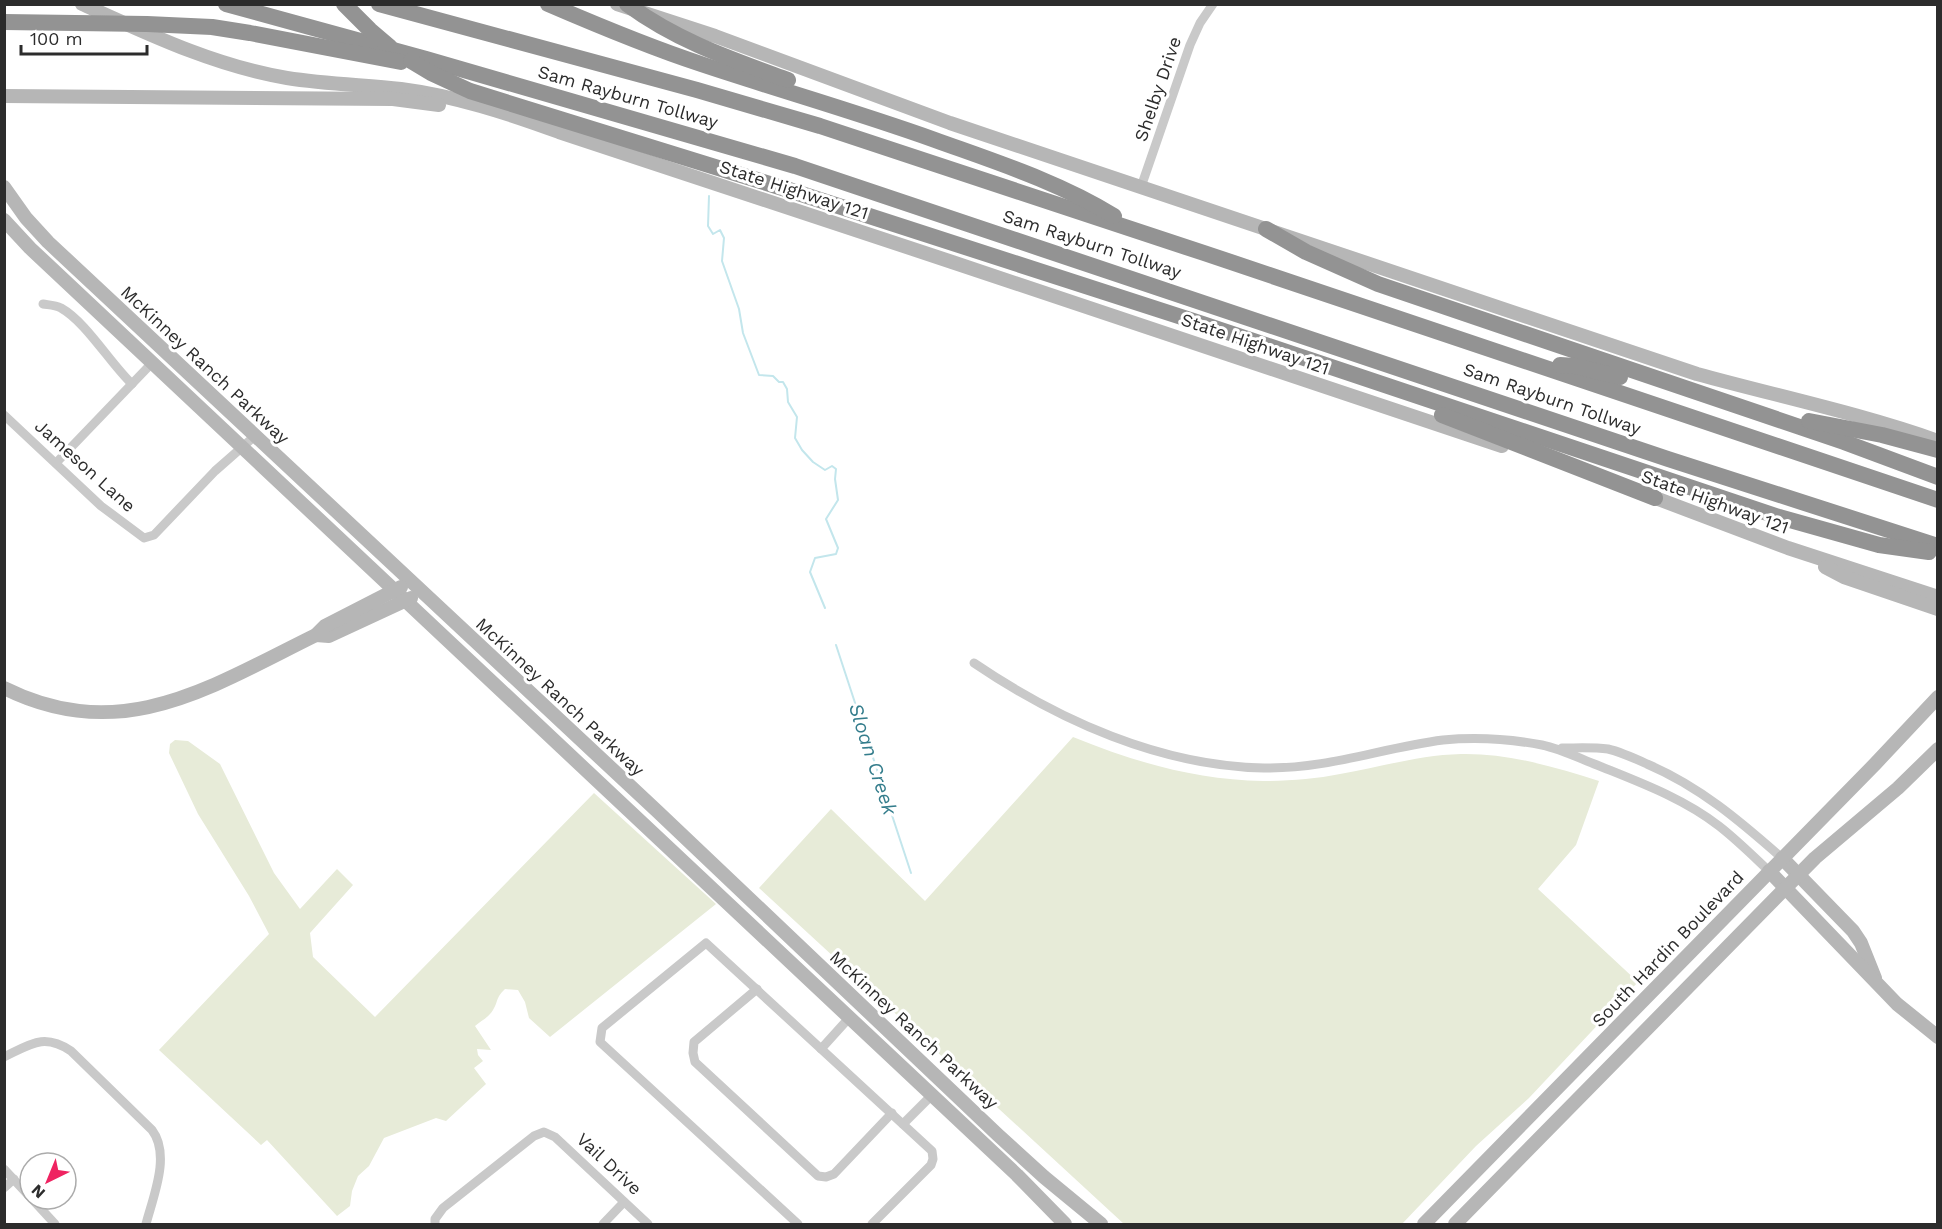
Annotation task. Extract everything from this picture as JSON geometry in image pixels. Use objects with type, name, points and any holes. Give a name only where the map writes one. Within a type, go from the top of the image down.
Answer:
[{"type":"highway","name":"Sam Rayburn Tollway","points":[[226,4],[426,59],[795,166],[1668,459],[1938,546]]},
{"type":"highway","points":[[344,4],[396,52],[431,73],[470,91],[789,190],[1203,324],[1811,526],[1879,545],[1938,553]]},
{"type":"highway","name":"Sam Rayburn Tollway","points":[[379,4],[758,108],[1137,231],[1938,500]]},
{"type":"highway","points":[[549,4],[643,43],[703,56],[1001,164],[1086,199],[1137,231]]},
{"type":"highway","points":[[627,4],[703,56]]},
{"type":"highway","points":[[4,22],[212,27],[487,78]]},
{"type":"highway","points":[[1266,229],[1306,252],[1378,284],[1844,442],[1938,477]]},
{"type":"highway","points":[[1106,269],[1157,297],[1467,425],[1655,498]]},
{"type":"highway","points":[[1533,363],[1575,366],[1829,426],[1882,435],[1938,450]]},
{"type":"main road","points":[[82,4],[169,43],[256,71],[286,78],[403,90],[450,99],[512,115],[559,132]]},
{"type":"main road","points":[[618,5],[715,36],[950,123],[1697,374],[1857,415],[1938,441]]},
{"type":"main road","points":[[4,96],[393,99],[448,107],[559,132]]},
{"type":"main road","name":"State Highway 121","points":[[559,132],[1655,498],[1788,548],[1938,597]]},
{"type":"main road","name":"McKinney Ranch Parkway","points":[[4,187],[39,233],[943,1083],[1044,1177],[1101,1224]]},
{"type":"main road","points":[[4,209],[18,216],[33,234],[39,233]]},
{"type":"main road","name":"McKinney Ranch Parkway","points":[[4,220],[24,243],[1017,1175],[1065,1224]]},
{"type":"main road","points":[[1788,548],[1844,577],[1938,609]]},
{"type":"main road","points":[[4,688],[38,701],[76,710],[119,711],[172,702],[199,692],[316,635],[325,626],[411,582]]},
{"type":"main road","points":[[316,635],[329,636],[422,593]]},
{"type":"main road","name":"South Hardin Boulevard","points":[[1433,1219],[1938,698]]},
{"type":"main road","points":[[1455,1224],[1798,874],[1832,842],[1898,788],[1938,749]]},
{"type":"main road","points":[[1782,858],[1853,931],[1862,943],[1878,984]]},
{"type":"main road","points":[[1769,871],[1897,1004],[1938,1037]]},
{"type":"main road","points":[[932,1095],[943,1083]]},
{"type":"main road","points":[[1433,1219],[1447,1224]]},
{"type":"street","name":"Shelby Drive","points":[[1141,187],[1190,45],[1200,23],[1213,4]]},
{"type":"street","points":[[43,304],[59,307],[67,312],[88,332],[112,364],[132,384]]},
{"type":"street","points":[[56,463],[152,363]]},
{"type":"street","name":"Jameson Lane","points":[[4,415],[101,506],[144,538],[154,535],[207,478],[243,447]]},
{"type":"street","points":[[243,447],[255,436]]},
{"type":"street","points":[[974,663],[1047,707],[1112,736],[1164,753],[1229,765],[1265,768],[1309,766],[1428,742],[1461,739],[1508,740],[1556,748],[1607,749],[1658,769],[1714,801],[1782,858]]},
{"type":"street","points":[[1556,748],[1647,785],[1693,808],[1718,825],[1769,871]]},
{"type":"street","points":[[798,1224],[600,1042],[602,1028],[706,943],[932,1151],[931,1166],[872,1224]]},
{"type":"street","points":[[757,990],[694,1042],[694,1062],[818,1176],[826,1177],[834,1174],[892,1113]]},
{"type":"street","points":[[821,1049],[849,1018]]},
{"type":"street","points":[[4,1057],[38,1041],[62,1045],[71,1051],[152,1130],[159,1142],[162,1156],[146,1224]]},
{"type":"street","points":[[903,1124],[932,1095]]},
{"type":"street","name":"Vail Drive","points":[[435,1224],[438,1214],[456,1197],[534,1136],[544,1132],[555,1137],[648,1224]]},
{"type":"street","points":[[4,1168],[18,1183]]},
{"type":"street","points":[[4,1188],[14,1179]]},
{"type":"street","points":[[603,1224],[624,1202]]},
{"type":"street","points":[[43,1211],[55,1224]]},
{"type":"green space","points":[[1073,737],[1166,768],[1238,780],[1273,781],[1331,776],[1415,759],[1479,754],[1514,758],[1599,781],[1576,845],[1538,889],[1638,982],[1529,1098],[1476,1146],[1402,1224],[1124,1224],[759,888],[831,809],[925,901]]},
{"type":"green space","points":[[175,740],[188,741],[220,764],[274,873],[300,909],[337,869],[353,885],[310,933],[313,957],[375,1017],[594,793],[716,904],[550,1037],[529,1018],[525,1002],[518,990],[505,989],[487,1017],[475,1026],[491,1050],[477,1049],[483,1061],[474,1068],[486,1084],[446,1121],[436,1118],[384,1138],[369,1166],[358,1176],[352,1191],[350,1206],[337,1216],[267,1140],[261,1145],[159,1050],[269,934],[249,896],[198,814],[169,753],[170,744]]},
{"type":"waterway","name":"Sloan Creek","points":[[709,196],[708,226],[713,234],[720,230],[724,238],[722,261],[739,309],[743,333],[759,375],[773,376],[779,382],[783,382],[787,389],[788,402],[797,417],[795,438],[802,450],[813,462],[825,470],[832,466],[836,469],[838,500],[826,519],[838,548],[836,554],[815,558],[810,572],[825,608]]},
{"type":"waterway","name":"Sloan Creek","points":[[836,645],[911,873]]}]
